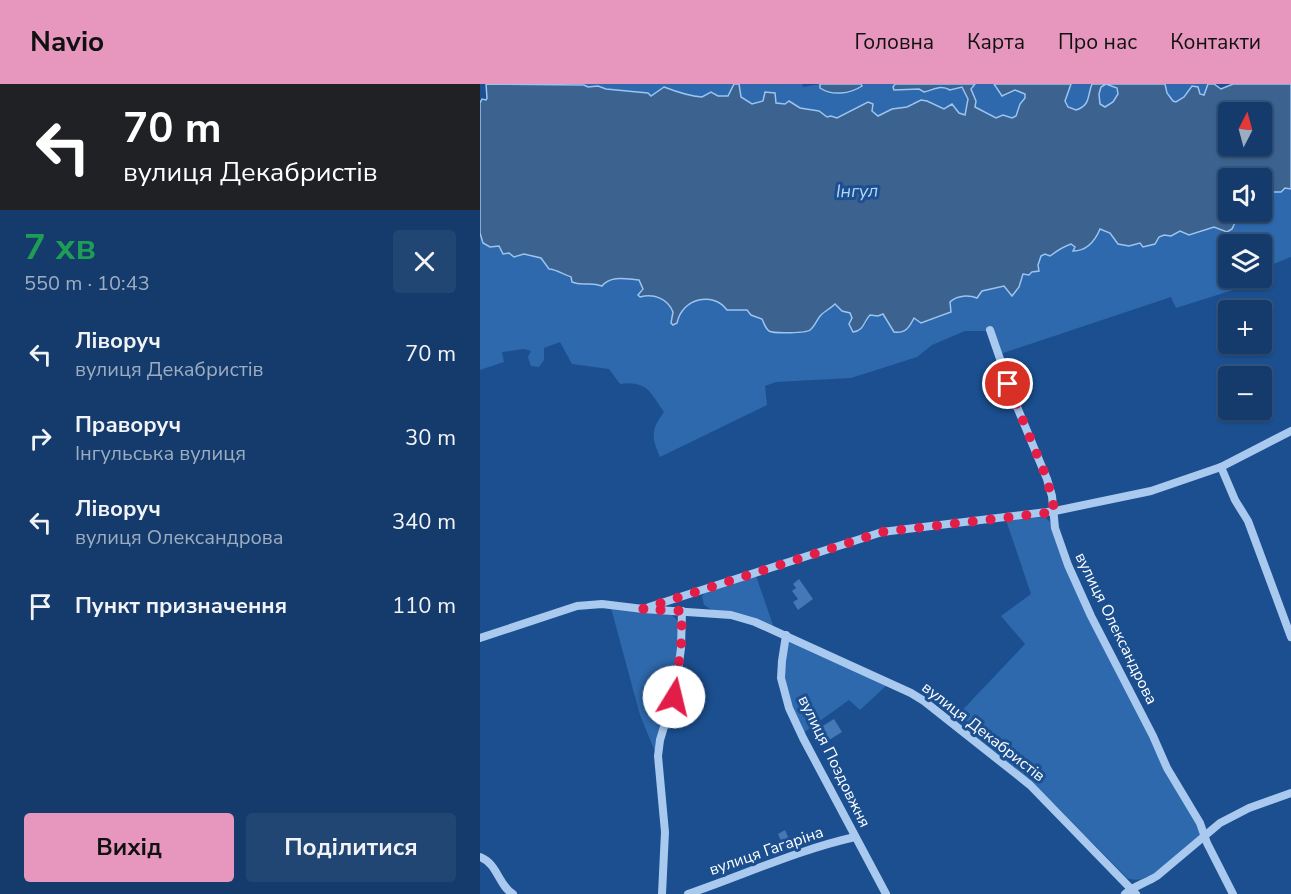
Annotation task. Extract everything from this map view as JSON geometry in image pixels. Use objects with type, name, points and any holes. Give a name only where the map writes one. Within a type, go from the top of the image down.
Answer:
[{"type":"street","name":"вулиця Олександрова","points":[[990,330],[1014,402],[1047,479],[1055,512],[1055,528],[1068,566],[1167,768],[1200,823],[1204,836],[1233,894]]},
{"type":"street","points":[[643,609],[882,532],[1055,512],[1151,491],[1221,468],[1291,431]]},
{"type":"street","points":[[1221,468],[1235,500],[1248,521],[1291,637]]},
{"type":"street","name":"вулиця Декабристів","points":[[480,638],[577,606],[602,604],[731,615],[755,622],[924,701],[1030,785],[1131,892]]},
{"type":"street","points":[[662,894],[665,832],[658,756],[660,740],[674,697],[677,679],[682,611]]},
{"type":"street","name":"вулиця Поздовжня","points":[[786,635],[782,678],[789,708],[886,894]]},
{"type":"street","points":[[1131,892],[1157,876],[1220,824],[1249,808],[1291,793]]},
{"type":"street","name":"вулиця Гагаріна","points":[[688,894],[803,851],[855,837]]},
{"type":"street","points":[[480,857],[490,863],[505,888],[513,894]]},
{"type":"shaded area","points":[[575,84],[734,84],[728,96],[718,96],[711,92],[702,97],[675,93],[667,88],[651,96],[636,91]]},
{"type":"shaded area","points":[[739,84],[802,84],[803,87],[820,84],[825,91],[842,93],[858,88],[862,86],[861,84],[895,84],[893,85],[900,88],[917,90],[928,90],[936,86],[959,86],[966,92],[967,99],[965,115],[953,108],[953,104],[944,109],[930,102],[912,103],[907,107],[892,109],[878,116],[866,104],[837,118],[827,117],[811,109],[800,108],[791,102],[776,103],[774,101],[776,95],[752,104],[741,97]]},
{"type":"shaded area","points":[[975,84],[994,84],[1000,95],[1005,96],[1018,90],[1025,94],[1025,98],[1014,118],[1005,115],[996,118],[975,107],[971,89]]},
{"type":"shaded area","points":[[1071,84],[1092,84],[1088,100],[1084,106],[1076,110],[1068,107],[1065,101]]},
{"type":"shaded area","points":[[1106,84],[1117,88],[1118,94],[1113,102],[1105,107],[1100,104],[1099,94],[1101,87]]},
{"type":"shaded area","points":[[1165,84],[1208,84],[1204,95],[1189,91],[1173,102],[1167,93]]},
{"type":"shaded area","points":[[1285,188],[1291,189],[1291,257],[1272,264],[1272,234],[1218,234],[1218,288],[1239,288],[1176,308],[1171,297],[997,355],[986,331],[965,331],[932,345],[917,357],[851,378],[776,382],[765,386],[767,405],[660,457],[654,433],[664,412],[647,389],[637,384],[620,384],[609,369],[572,364],[560,342],[544,348],[544,360],[539,367],[531,366],[528,357],[531,351],[524,349],[502,352],[504,362],[480,370],[480,233],[494,247],[501,247],[504,254],[509,253],[517,257],[525,254],[541,258],[548,268],[560,272],[578,284],[593,282],[602,286],[615,279],[639,280],[643,286],[639,293],[640,297],[660,298],[672,308],[671,323],[678,320],[683,310],[693,302],[711,299],[728,308],[747,310],[751,315],[762,319],[765,327],[774,333],[798,331],[803,333],[809,331],[821,315],[835,304],[842,311],[850,313],[852,319],[849,324],[855,332],[866,324],[870,315],[884,314],[894,332],[907,329],[914,318],[932,319],[951,312],[950,302],[955,298],[975,298],[982,291],[1004,286],[1010,293],[1013,292],[1023,274],[1030,275],[1039,269],[1038,262],[1043,254],[1047,253],[1050,256],[1071,244],[1079,251],[1094,241],[1099,229],[1110,233],[1118,244],[1150,245],[1159,237],[1171,236],[1180,231],[1189,235],[1214,227],[1224,232],[1232,229],[1235,222],[1272,222],[1272,192],[1281,192]]},
{"type":"shaded area","points":[[1045,517],[1051,523],[1058,545],[1200,829],[1200,836],[1176,859],[1146,878],[1137,880],[1127,878],[1053,803],[953,720],[1025,644],[1001,616],[1031,594],[1006,520]]},
{"type":"shaded area","points":[[756,576],[774,628],[714,611],[704,605],[702,596],[705,593]]},
{"type":"shaded area","points":[[611,608],[670,613],[677,620],[679,627],[675,679],[656,754],[640,715]]},
{"type":"shaded area","points":[[789,641],[887,685],[860,710],[849,700],[803,733],[789,698],[785,679]]},
{"type":"water","name":"Інгул","points":[[486,84],[598,86],[606,89],[648,93],[651,96],[664,87],[683,94],[702,97],[711,92],[718,96],[728,96],[734,84],[739,84],[741,97],[752,104],[763,101],[765,92],[775,93],[776,103],[785,104],[789,101],[800,108],[819,111],[827,117],[837,118],[868,102],[873,104],[872,111],[878,116],[921,100],[944,109],[952,104],[959,113],[965,115],[968,99],[962,87],[950,90],[940,87],[924,92],[919,89],[894,90],[893,87],[895,84],[975,84],[971,89],[976,101],[975,107],[996,118],[1003,115],[1012,118],[1016,116],[1025,94],[1015,90],[1002,96],[994,84],[1071,84],[1065,101],[1068,107],[1076,110],[1084,106],[1088,100],[1092,84],[1106,84],[1165,84],[1167,93],[1176,102],[1184,97],[1192,86],[1198,87],[1200,94],[1204,95],[1208,84],[1214,84],[1221,89],[1233,84],[1291,84],[1291,189],[1285,188],[1281,192],[1272,192],[1272,168],[1218,168],[1218,222],[1235,222],[1232,229],[1227,232],[1214,227],[1189,235],[1180,231],[1171,236],[1159,237],[1155,244],[1143,247],[1140,243],[1129,246],[1118,244],[1110,233],[1100,229],[1093,241],[1078,251],[1073,251],[1075,247],[1071,244],[1050,256],[1045,254],[1041,256],[1039,271],[1029,275],[1023,274],[1019,287],[1012,296],[1004,286],[982,291],[977,298],[960,297],[950,302],[951,312],[921,323],[914,318],[902,332],[894,332],[883,314],[870,315],[862,328],[853,332],[849,324],[852,318],[850,313],[842,311],[835,304],[821,315],[808,331],[772,332],[766,328],[762,319],[751,315],[747,310],[727,310],[714,300],[706,299],[691,303],[680,314],[677,323],[673,325],[671,323],[673,312],[664,300],[638,295],[643,289],[639,280],[614,279],[602,286],[576,283],[572,282],[571,277],[549,269],[541,258],[524,254],[514,257],[509,253],[503,254],[499,246],[490,247],[483,243],[480,233],[480,103],[482,99],[486,100]],"holes":[[[1106,84],[1117,88],[1118,94],[1113,102],[1105,107],[1100,104],[1101,87]]]},
{"type":"water","points":[[820,84],[861,84],[862,86],[847,92],[835,93],[820,88]]},
{"type":"building","points":[[799,579],[813,599],[798,610],[793,602],[798,599],[792,591],[796,588],[793,584]]},
{"type":"building","points":[[834,719],[842,732],[826,742],[818,729]]},
{"type":"building","points":[[785,830],[791,844],[784,847],[778,834]]},
{"type":"route","points":[[674,697],[681,648],[682,611],[643,609],[882,532],[1055,512],[1047,479],[1008,384]]}]
